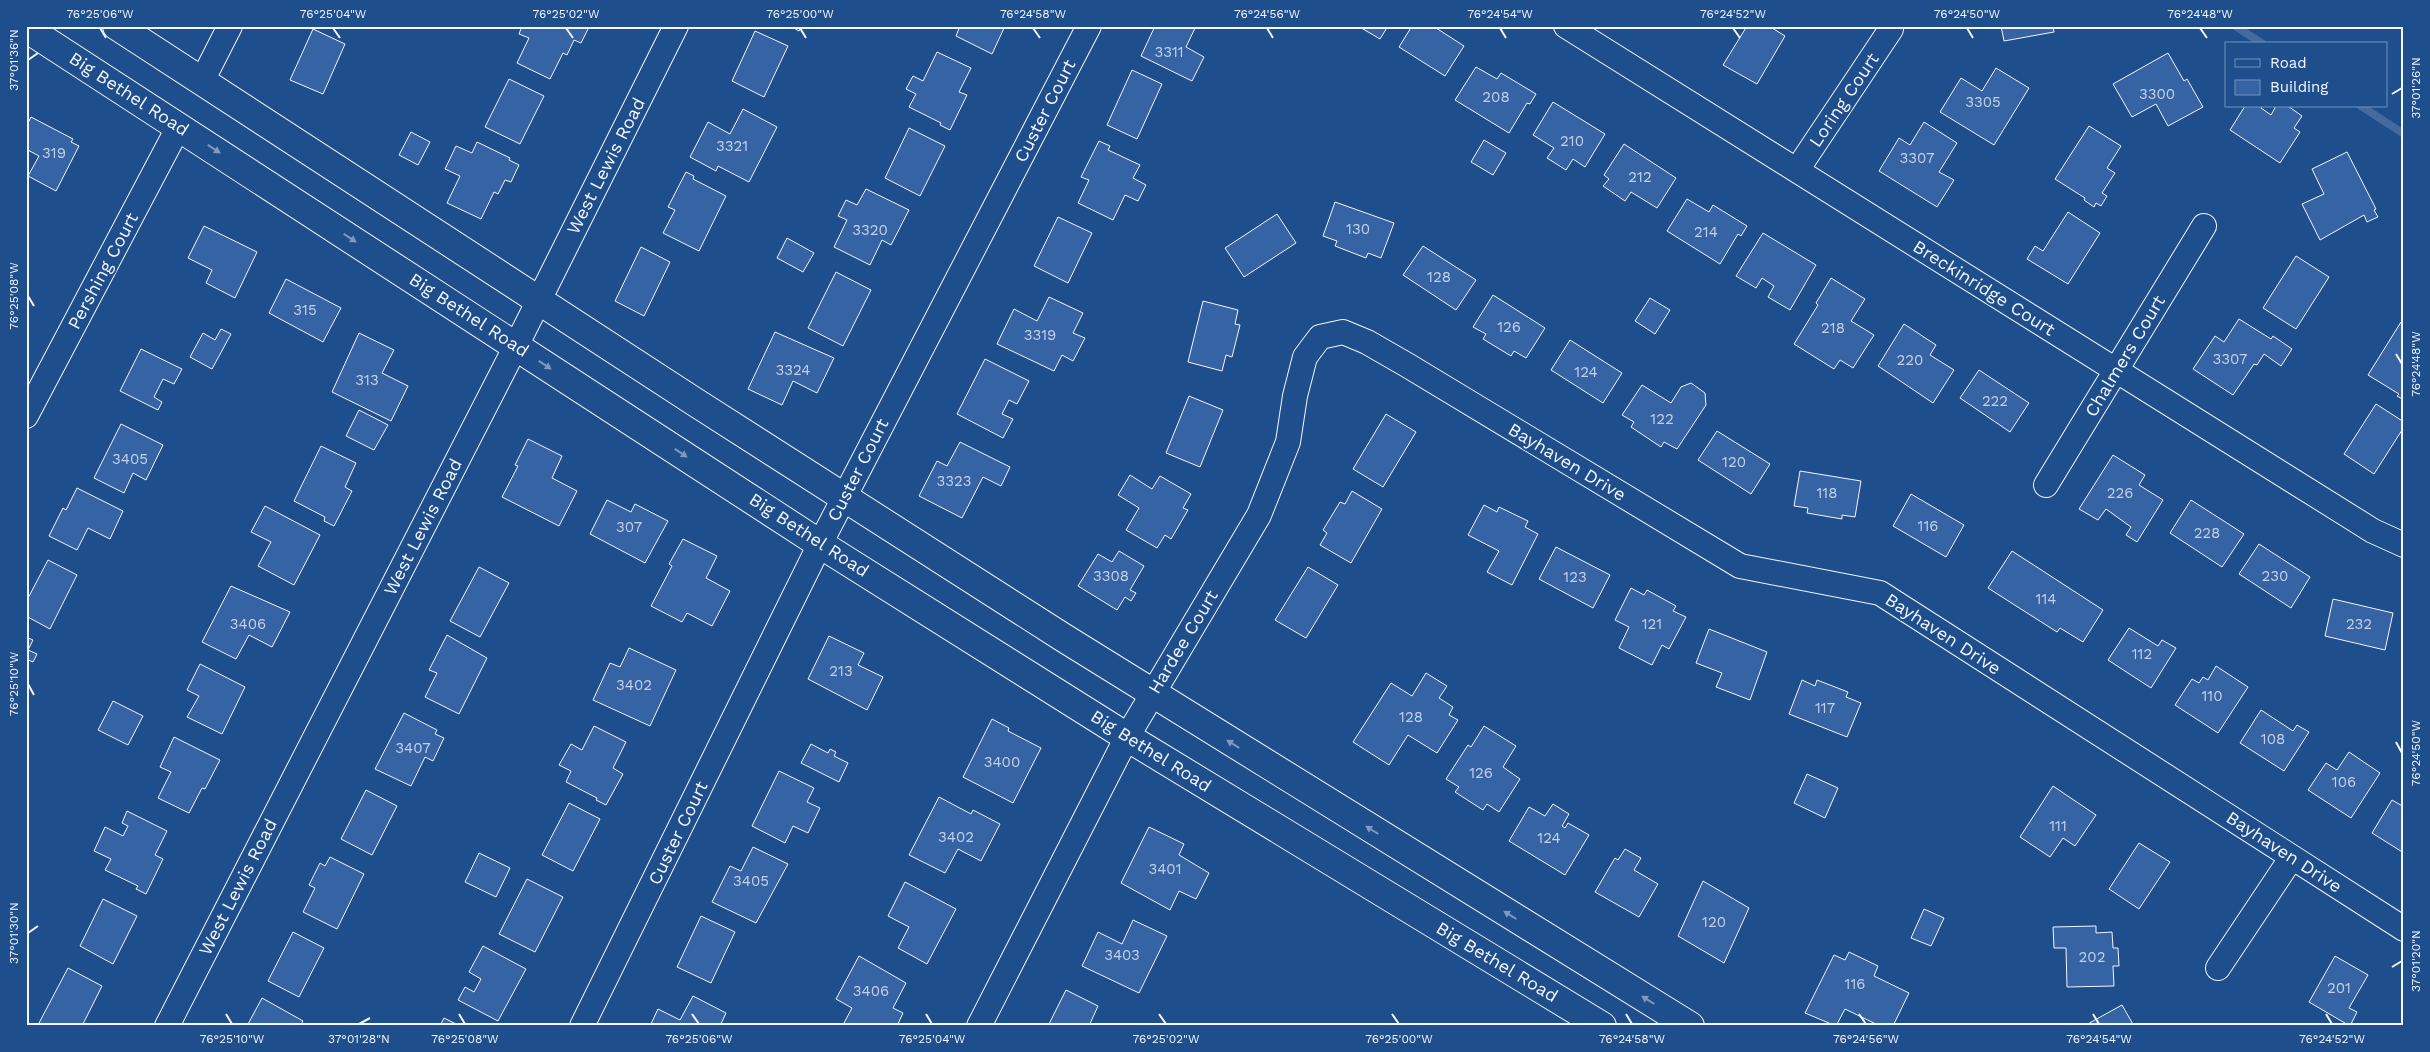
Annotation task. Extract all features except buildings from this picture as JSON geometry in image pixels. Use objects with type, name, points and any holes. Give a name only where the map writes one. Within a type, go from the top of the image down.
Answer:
[{"type":"main road","points":[[117,26],[844,498],[1153,694],[1690,1026]]},
{"type":"main road","name":"Big Bethel Road","points":[[26,28],[820,544],[1127,737],[1602,1026]]},
{"type":"street","points":[[202,81],[230,26]]},
{"type":"street","name":"West Lewis Road","points":[[166,1026],[539,301],[676,26]]},
{"type":"street","name":"Custer Court","points":[[582,1026],[820,544],[1089,26]]},
{"type":"street","name":"Breckinridge Court","points":[[1566,26],[2373,530],[2404,545]]},
{"type":"street","name":"Loring Court","points":[[1797,170],[1891,29]]},
{"type":"street","name":"Pershing Court","points":[[26,416],[179,126]]},
{"type":"street","name":"Chalmers Court","points":[[2046,485],[2204,226]]},
{"type":"street","name":"Hardee Court","points":[[979,1026],[1127,737],[1259,515],[1288,442],[1295,396],[1304,357],[1320,337],[1343,332],[1368,342],[1407,365]]},
{"type":"street","name":"Bayhaven Drive","points":[[1407,365],[1740,566],[1880,593],[2404,929]]},
{"type":"street","points":[[2218,968],[2292,857]]},
{"type":"waterway","points":[[2235,26],[2260,42]]},
{"type":"waterway","points":[[2364,108],[2404,134]]}]
